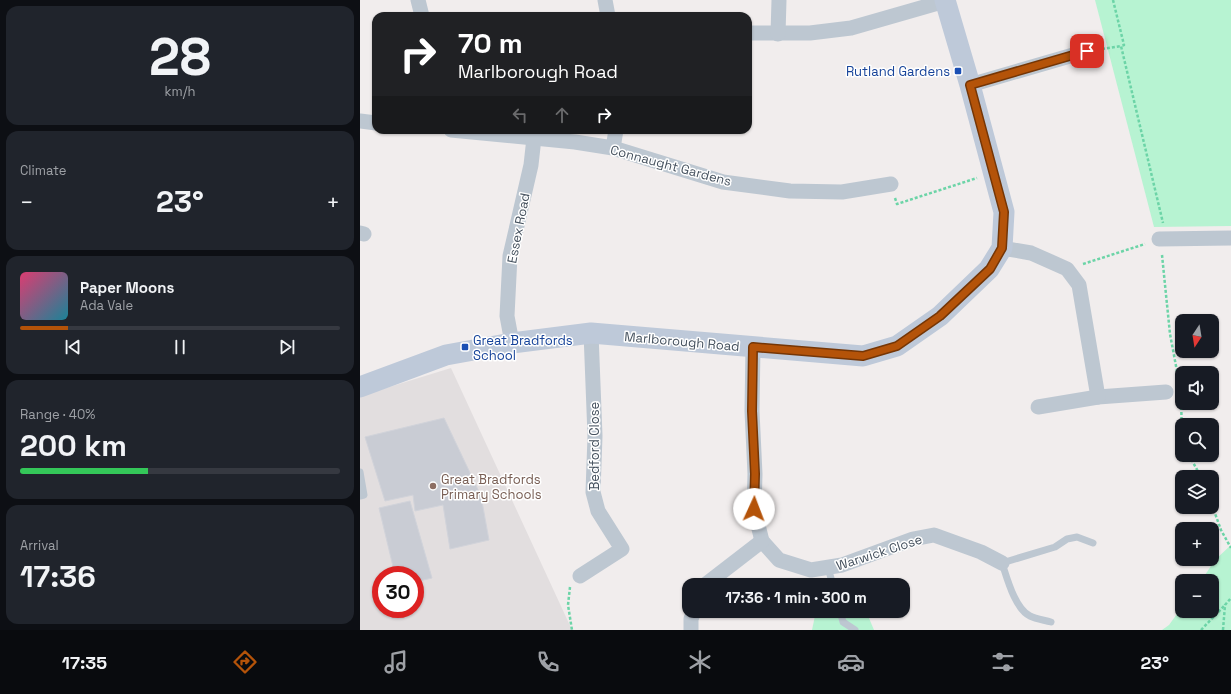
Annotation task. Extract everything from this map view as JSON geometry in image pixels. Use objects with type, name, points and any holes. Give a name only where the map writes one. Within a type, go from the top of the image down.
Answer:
[{"type":"street","points":[[418,0],[421,12]]},
{"type":"street","points":[[605,0],[607,12]]},
{"type":"street","points":[[778,34],[779,0]]},
{"type":"street","points":[[752,33],[778,34],[851,28],[945,0]]},
{"type":"street","name":"Marlborough Road","points":[[360,387],[446,355],[512,343],[591,334],[863,356],[897,346],[940,316],[990,269],[1002,248],[1004,212],[970,85],[945,0]]},
{"type":"street","points":[[970,85],[1087,51]]},
{"type":"street","points":[[360,121],[372,122]]},
{"type":"street","name":"Connaught Gardens","points":[[492,134],[613,148],[723,182],[790,191],[842,192],[891,184]]},
{"type":"street","points":[[613,148],[615,134]]},
{"type":"street","name":"Essex Road","points":[[512,343],[507,316],[510,256],[531,165],[534,138]]},
{"type":"street","points":[[1160,239],[1231,238]]},
{"type":"street","points":[[1002,248],[1032,253],[1067,269],[1079,285],[1098,397]]},
{"type":"street","name":"Bedford Close","points":[[580,576],[622,549],[598,511],[593,492],[595,436],[591,334]]},
{"type":"street","name":"Warwick Close","points":[[753,347],[752,411],[755,474],[754,509],[762,541],[779,560],[811,570],[842,566],[913,539],[934,535],[981,552],[1002,564]]},
{"type":"street","points":[[1038,407],[1098,397],[1175,390]]},
{"type":"street","points":[[714,578],[762,541]]},
{"type":"street","points":[[690,630],[691,618]]},
{"type":"lane","points":[[360,472],[364,495],[360,496]]},
{"type":"lane","points":[[1051,622],[1029,615],[1019,604],[1009,586],[1002,564],[1055,548],[1067,539],[1077,537],[1093,543]]},
{"type":"lane","points":[[828,568],[831,578]]},
{"type":"lane","points":[[842,618],[843,622],[855,630]]},
{"type":"path","points":[[1112,0],[1124,45],[1121,46],[1164,223],[1160,239],[1175,381]]},
{"type":"path","points":[[891,184],[897,204],[994,172]]},
{"type":"path","points":[[1067,269],[1107,254],[1160,239]]},
{"type":"path","points":[[1215,514],[1221,530],[1231,548]]},
{"type":"path","points":[[572,630],[568,605],[571,584],[580,576]]},
{"type":"path","points":[[1201,630],[1231,598]]},
{"type":"path","points":[[1223,630],[1225,605]]},
{"type":"shaded area","name":"Great Bradfords Primary Schools","points":[[451,368],[572,630],[360,630],[360,396]]},
{"type":"green space","points":[[1095,0],[1231,0],[1231,226],[1154,227]]},
{"type":"green space","points":[[1231,545],[1231,630],[1162,630],[1169,625],[1175,617],[1175,618],[1219,618],[1219,574],[1206,574],[1211,566],[1219,566],[1219,556]]},
{"type":"green space","points":[[815,618],[869,618],[874,630],[812,630]]},
{"type":"building","points":[[444,418],[481,496],[489,540],[450,549],[443,505],[415,511],[413,495],[385,501],[365,437]]},
{"type":"building","points":[[410,501],[432,578],[424,580],[424,566],[393,566],[379,508]]},
{"type":"place","name":"Rutland Gardens","points":[[958,71]]},
{"type":"place","name":"Great Bradfords School","points":[[465,347]]},
{"type":"place","name":"Great Bradfords Primary Schools","points":[[433,486]]},
{"type":"route","points":[[754,509],[755,474],[752,411],[753,347],[863,356],[897,346],[940,316],[990,269],[1002,248],[1004,212],[970,85],[1087,51]]}]
